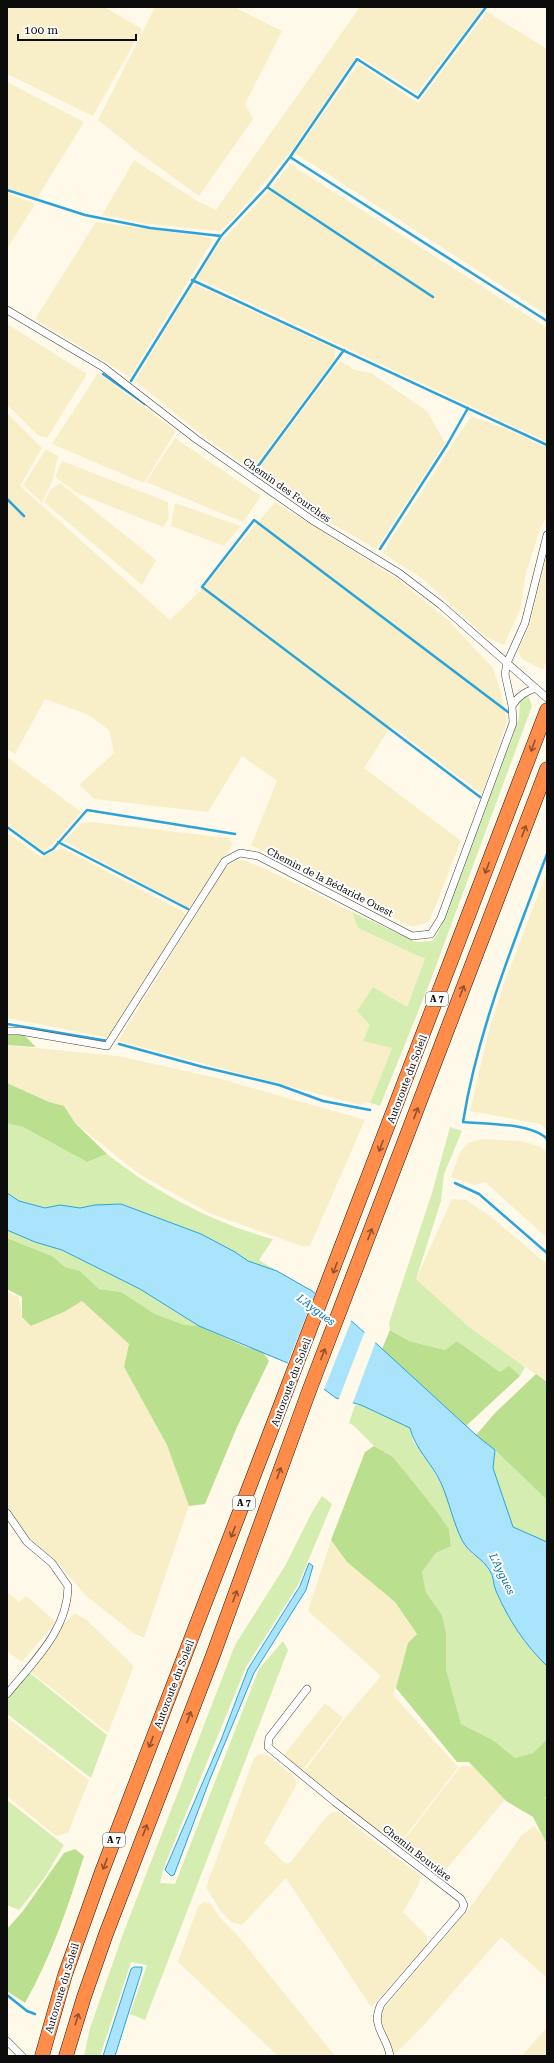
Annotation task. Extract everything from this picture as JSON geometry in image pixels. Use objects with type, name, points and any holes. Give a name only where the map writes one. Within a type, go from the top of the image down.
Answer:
[{"type":"highway","name":"Autoroute du Soleil","points":[[42,2056],[65,1975],[101,1874],[327,1288],[547,710]]},
{"type":"highway","name":"Autoroute du Soleil","points":[[66,2056],[84,1997],[106,1934],[212,1658],[309,1391],[547,769]]},
{"type":"street","name":"Chemin des Fourches","points":[[7,310],[103,368],[196,439],[289,504],[399,573],[441,605],[547,698]]},
{"type":"street","points":[[507,663],[525,623],[547,535]]},
{"type":"street","name":"Chemin de la Bédaride Ouest","points":[[7,1031],[20,1031],[107,1046],[225,861],[240,853],[258,856],[412,936],[431,934],[441,918],[513,723],[512,706],[505,674],[507,663]]},
{"type":"street","points":[[512,706],[524,693],[536,688]]},
{"type":"street","points":[[7,1513],[27,1542],[52,1562],[68,1586],[65,1610],[52,1639],[7,1694]]},
{"type":"street","name":"Chemin Bouvière","points":[[307,1689],[269,1738],[268,1746],[335,1802],[460,1899],[464,1904],[462,1910],[381,2004],[376,2020],[390,2056]]},
{"type":"street","points":[[7,2041],[21,2054]]},
{"type":"shaded area","points":[[7,7],[104,7],[142,29],[93,116],[7,74]]},
{"type":"shaded area","points":[[155,7],[234,7],[282,31],[245,104],[253,119],[199,196],[138,152],[98,120]]},
{"type":"shaded area","points":[[360,7],[484,7],[417,93],[357,55],[292,150],[235,217],[220,231],[148,224],[102,215],[134,160],[197,201],[216,210]]},
{"type":"shaded area","points":[[487,12],[547,49],[547,315],[295,153],[359,64],[418,103]]},
{"type":"shaded area","points":[[7,82],[84,122],[37,198],[7,188]]},
{"type":"shaded area","points":[[290,164],[547,328],[547,442],[197,278],[219,244],[267,193]]},
{"type":"shaded area","points":[[7,193],[35,204],[7,249]]},
{"type":"shaded area","points":[[96,222],[209,237],[213,240],[130,377],[35,319]]},
{"type":"shaded area","points":[[196,285],[335,349],[335,359],[252,470],[206,438],[135,381],[190,289]]},
{"type":"shaded area","points":[[7,324],[87,374],[47,438],[38,435],[7,405]]},
{"type":"shaded area","points":[[340,361],[355,370],[371,373],[427,411],[445,443],[376,549],[295,502],[259,472],[265,460]]},
{"type":"shaded area","points":[[98,373],[176,431],[144,483],[52,444]]},
{"type":"shaded area","points":[[7,413],[42,448],[20,486],[170,620],[200,591],[275,502],[399,580],[448,620],[493,668],[501,692],[507,722],[482,794],[391,726],[364,768],[461,841],[429,922],[412,927],[251,845],[277,781],[242,756],[208,812],[94,799],[79,785],[114,753],[109,730],[89,715],[45,699],[15,754],[7,749]]},
{"type":"shaded area","points":[[471,416],[506,429],[547,448],[547,516],[540,529],[526,573],[520,610],[504,645],[486,637],[423,579],[382,553]]},
{"type":"shaded area","points":[[175,438],[261,496],[243,522],[146,482]]},
{"type":"shaded area","points":[[46,449],[58,456],[53,479],[42,503],[23,485]]},
{"type":"shaded area","points":[[62,461],[168,502],[169,518],[163,527],[77,493],[55,477]]},
{"type":"shaded area","points":[[60,483],[156,560],[142,585],[44,502],[51,489]]},
{"type":"shaded area","points":[[175,503],[241,526],[224,546],[171,526]]},
{"type":"shaded area","points":[[547,552],[547,659],[543,670],[522,659],[518,650],[529,627]]},
{"type":"shaded area","points":[[7,757],[81,812],[52,845],[43,851],[7,824]]},
{"type":"shaded area","points":[[92,822],[228,838],[233,844],[190,909],[64,841],[82,823]]},
{"type":"shaded area","points":[[7,833],[41,857],[62,848],[182,911],[186,915],[129,1003],[110,1038],[7,1018]]},
{"type":"shaded area","points":[[244,860],[283,877],[352,912],[358,928],[425,959],[407,1007],[370,1025],[392,1048],[371,1101],[360,1105],[118,1041],[225,868],[235,861]]},
{"type":"shaded area","points":[[547,871],[547,1130],[541,1124],[470,1111],[487,1038],[502,989]]},
{"type":"shaded area","points":[[7,1045],[118,1056],[217,1078],[365,1120],[310,1246],[301,1246],[209,1213],[139,1174],[75,1123],[64,1106],[49,1102],[7,1083]]},
{"type":"shaded area","points":[[481,1139],[522,1141],[541,1147],[547,1153],[547,1238],[485,1182],[474,1185],[451,1177],[460,1152],[468,1143]]},
{"type":"shaded area","points":[[452,1199],[466,1200],[491,1217],[547,1264],[547,1382],[469,1327],[416,1279]]},
{"type":"shaded area","points":[[7,1292],[19,1297],[22,1317],[31,1326],[64,1312],[82,1301],[129,1344],[124,1367],[167,1445],[189,1506],[144,1638],[135,1634],[86,1596],[59,1564],[34,1544],[22,1531],[7,1508]]},
{"type":"shaded area","points":[[331,1540],[347,1562],[395,1602],[417,1634],[393,1695],[458,1767],[398,1846],[303,1773],[345,1718],[381,1676],[308,1611]]},
{"type":"shaded area","points":[[7,1592],[19,1602],[26,1596],[56,1622],[22,1662],[7,1651]]},
{"type":"shaded area","points":[[75,1613],[87,1620],[134,1666],[108,1733],[31,1672],[56,1638],[64,1623]]},
{"type":"shaded area","points":[[325,1703],[343,1718],[302,1771],[284,1755]]},
{"type":"shaded area","points":[[7,1717],[89,1780],[68,1833],[56,1836],[7,1796]]},
{"type":"shaded area","points":[[260,1754],[268,1755],[295,1778],[297,1784],[264,1843],[286,1864],[291,1862],[326,1817],[332,1812],[338,1812],[392,1855],[421,1875],[419,1884],[403,1912],[427,1936],[427,1945],[371,2007],[286,1878],[242,1925],[231,1922],[220,1910],[206,1887],[254,1758]]},
{"type":"shaded area","points":[[461,1766],[473,1766],[505,1800],[442,1874],[401,1844]]},
{"type":"shaded area","points":[[534,1826],[546,1840],[547,1844],[547,1978],[501,1937],[424,2025],[393,2056],[381,2019],[381,2012],[472,1905],[522,1835]]},
{"type":"shaded area","points":[[204,1902],[210,1903],[220,1918],[238,1936],[335,2056],[278,2056],[178,1962],[198,1906]]},
{"type":"shaded area","points":[[547,2027],[547,2056],[522,2056]]},
{"type":"green space","points":[[528,695],[532,706],[430,982],[380,1106],[368,1102],[371,1101],[392,1048],[363,1041],[370,1025],[357,1011],[373,987],[407,1007],[425,959],[358,928],[352,912],[416,942],[433,941],[442,925],[519,718],[520,700]]},
{"type":"green space","points":[[23,1034],[36,1047],[7,1045],[7,1035]]},
{"type":"green space","points":[[7,1083],[49,1102],[64,1106],[75,1123],[107,1154],[87,1162],[23,1127],[7,1123]]},
{"type":"green space","points":[[11,1122],[87,1162],[107,1154],[145,1181],[186,1205],[228,1224],[273,1239],[259,1260],[277,1271],[248,1261],[235,1252],[121,1204],[95,1205],[80,1208],[60,1205],[45,1208],[19,1201],[7,1193],[7,1123]]},
{"type":"green space","points":[[450,1127],[462,1131],[444,1174],[441,1201],[416,1279],[469,1327],[525,1367],[520,1376],[509,1367],[500,1372],[457,1341],[445,1350],[409,1341],[390,1330],[389,1323],[432,1193]]},
{"type":"green space","points":[[7,1230],[35,1242],[62,1250],[140,1289],[199,1326],[185,1325],[155,1314],[121,1292],[99,1289],[80,1271],[65,1267],[52,1256],[7,1238]]},
{"type":"green space","points":[[7,1238],[52,1256],[65,1267],[80,1271],[99,1289],[121,1292],[155,1314],[185,1325],[199,1326],[246,1347],[262,1351],[269,1361],[237,1427],[205,1504],[189,1506],[167,1445],[124,1367],[129,1344],[82,1301],[64,1312],[31,1326],[22,1317],[22,1297],[7,1289]]},
{"type":"green space","points":[[390,1330],[409,1341],[445,1350],[457,1341],[500,1372],[509,1366],[520,1376],[466,1426],[382,1349]]},
{"type":"green space","points":[[536,1374],[547,1382],[547,1500],[495,1450],[476,1435],[495,1413]]},
{"type":"green space","points":[[355,1405],[361,1405],[410,1428],[413,1442],[423,1453],[440,1482],[472,1554],[482,1560],[488,1568],[497,1595],[516,1628],[525,1642],[547,1666],[547,1739],[533,1753],[515,1758],[493,1740],[461,1724],[446,1669],[446,1632],[442,1615],[426,1592],[422,1572],[436,1553],[451,1545],[449,1529],[393,1457],[374,1446],[349,1423]]},
{"type":"green space","points":[[374,1446],[393,1457],[449,1529],[451,1546],[436,1553],[422,1572],[426,1592],[442,1615],[446,1632],[446,1669],[461,1724],[493,1740],[515,1758],[533,1753],[547,1739],[547,1795],[545,1798],[547,1801],[547,1844],[533,1817],[506,1801],[469,1762],[457,1762],[396,1688],[408,1643],[417,1634],[395,1602],[347,1562],[331,1540],[365,1452]]},
{"type":"green space","points":[[495,1450],[547,1500],[547,1542],[513,1527],[493,1468]]},
{"type":"green space","points":[[322,1496],[332,1504],[298,1585],[246,1667],[164,1867],[160,1883],[175,1884],[259,1669],[283,1641],[288,1650],[145,2020],[130,2014],[147,1965],[131,1962],[100,2056],[84,2056],[90,2028],[123,1934],[235,1645],[285,1566],[312,1512]]},
{"type":"green space","points":[[30,1673],[107,1735],[91,1778],[7,1714],[7,1700]]},
{"type":"green space","points":[[7,1800],[64,1845],[45,1877],[19,1910],[7,1905]]},
{"type":"green space","points":[[75,1849],[84,1856],[78,1875],[51,1950],[25,2003],[7,1991],[7,1929],[23,1911],[64,1853]]},
{"type":"water","name":"L'Aygues","points":[[7,1193],[19,1201],[45,1208],[60,1205],[80,1208],[95,1205],[121,1204],[201,1234],[235,1252],[248,1261],[277,1271],[312,1291],[355,1324],[476,1435],[495,1450],[493,1468],[513,1527],[547,1542],[547,1666],[524,1640],[506,1612],[494,1586],[490,1571],[484,1563],[468,1549],[462,1540],[441,1483],[412,1436],[410,1428],[361,1405],[336,1398],[290,1364],[199,1326],[140,1289],[62,1250],[35,1242],[7,1230]]},
{"type":"water","points":[[309,1563],[313,1566],[306,1590],[254,1673],[210,1779],[174,1875],[171,1876],[165,1870],[221,1740],[248,1669],[300,1586]]},
{"type":"water","points":[[134,1967],[142,1967],[142,1970],[115,2056],[103,2056],[131,1969]]},
{"type":"pier","points":[[316,1291],[352,1319],[323,1392],[287,1365]]},
{"type":"pier","points":[[365,1331],[376,1341],[352,1405],[338,1401]]},
{"type":"waterway","points":[[290,157],[357,59],[418,98],[486,7]]},
{"type":"waterway","points":[[7,190],[85,215],[150,228],[221,236],[267,187],[290,157],[547,321]]},
{"type":"waterway","points":[[267,187],[433,297]]},
{"type":"waterway","points":[[131,381],[221,236]]},
{"type":"waterway","points":[[192,280],[547,445]]},
{"type":"waterway","points":[[253,473],[344,350]]},
{"type":"waterway","points":[[103,374],[145,404]]},
{"type":"waterway","points":[[380,549],[447,445],[468,408]]},
{"type":"waterway","points":[[7,499],[24,516]]},
{"type":"waterway","points":[[480,797],[202,587],[254,520],[508,712]]},
{"type":"waterway","points":[[7,827],[44,854],[53,849],[87,810],[235,834]]},
{"type":"waterway","points":[[58,842],[188,909]]},
{"type":"waterway","points":[[547,854],[498,986],[487,1020],[478,1053],[463,1122],[520,1127],[531,1130],[547,1139]]},
{"type":"waterway","points":[[7,1024],[108,1041]]},
{"type":"waterway","points":[[119,1044],[203,1067],[279,1085],[323,1101],[370,1110]]},
{"type":"waterway","points":[[455,1183],[479,1194],[547,1253]]},
{"type":"waterway","points":[[7,1995],[27,2011],[35,2014]]}]
